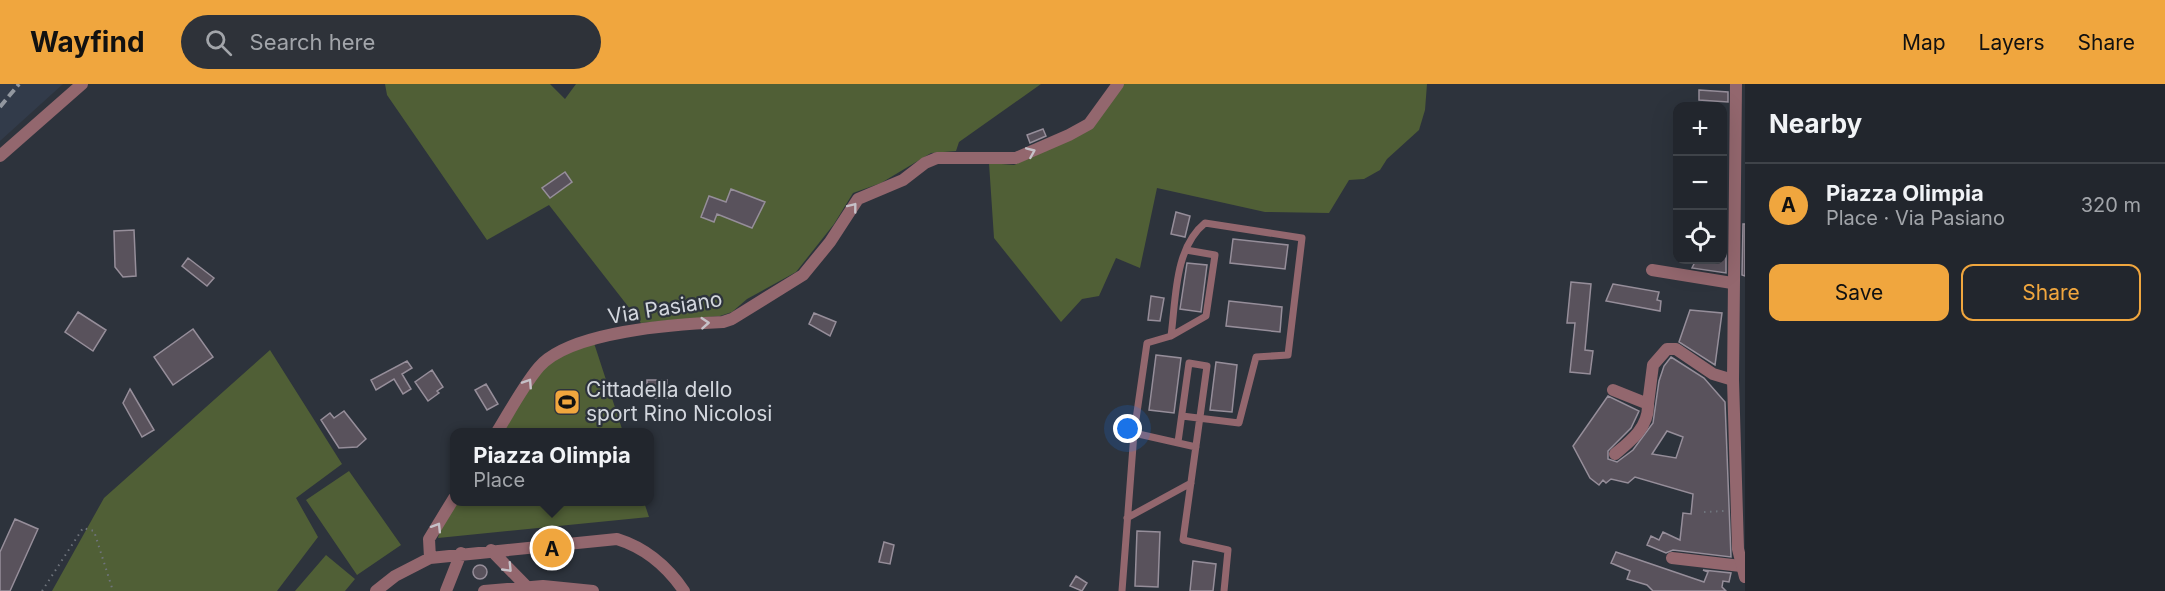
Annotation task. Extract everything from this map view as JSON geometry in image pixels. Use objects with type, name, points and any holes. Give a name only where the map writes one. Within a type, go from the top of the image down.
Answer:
[{"type":"street","points":[[0,156],[82,84]]},
{"type":"street","name":"Via Pasiano","points":[[500,428],[539,367],[562,349],[642,329],[723,322],[732,319],[803,275],[830,242],[858,200],[903,180],[925,163],[937,158],[1016,158],[1069,135],[1089,124],[1118,84]]},
{"type":"street","points":[[1672,558],[1743,572],[1736,510],[1733,380],[1732,283],[1736,84]]},
{"type":"street","points":[[1652,270],[1732,283]]},
{"type":"street","points":[[1615,454],[1636,437],[1648,415],[1653,365],[1667,349],[1676,349],[1713,374],[1733,380]]},
{"type":"street","points":[[1613,390],[1648,404]]},
{"type":"street","points":[[430,558],[429,538],[450,504]]},
{"type":"street","points":[[376,591],[395,576],[430,558],[490,550],[617,539],[635,544],[670,571],[684,591]]},
{"type":"street","points":[[490,550],[526,586]]},
{"type":"street","points":[[446,591],[461,553]]},
{"type":"street","points":[[484,591],[526,586],[593,591]]},
{"type":"lane","points":[[1171,336],[1185,250],[1196,231],[1205,223],[1302,238],[1288,355],[1256,357],[1239,423],[1182,416]]},
{"type":"lane","points":[[1122,591],[1134,433],[1147,343],[1171,336],[1206,316],[1215,255],[1185,250]]},
{"type":"lane","points":[[1178,442],[1189,363],[1206,366],[1183,540],[1228,550],[1224,591]]},
{"type":"lane","points":[[1134,433],[1196,447]]},
{"type":"lane","points":[[1127,518],[1191,483]]},
{"type":"path","points":[[1704,512],[1736,510]]},
{"type":"path","points":[[42,591],[83,528],[94,531],[112,591]]},
{"type":"shaded area","points":[[0,84],[63,84],[0,141]]},
{"type":"green space","points":[[385,84],[550,84],[565,99],[576,84],[1041,84],[959,142],[956,151],[931,153],[881,183],[853,193],[834,224],[796,272],[747,299],[732,312],[720,316],[641,323],[549,205],[487,240],[387,95]]},
{"type":"green space","points":[[1121,84],[1427,84],[1425,110],[1419,130],[1387,159],[1380,170],[1364,179],[1349,180],[1329,213],[1265,212],[1157,188],[1140,268],[1116,258],[1099,296],[1082,299],[1061,322],[994,238],[989,163],[1014,165],[1071,139]]},
{"type":"green space","name":"Cittadella dello sport Rino Nicolosi","points":[[594,343],[622,428],[503,428],[544,366],[554,358]]},
{"type":"green space","points":[[270,350],[342,464],[296,498],[318,537],[277,591],[52,591],[104,498]]},
{"type":"green space","points":[[349,471],[401,545],[357,575],[306,500]]},
{"type":"green space","points":[[454,506],[645,506],[649,517],[438,538],[442,523]]},
{"type":"green space","points":[[326,555],[355,579],[345,591],[295,591]]},
{"type":"building","points":[[1699,90],[1728,92],[1728,102],[1699,100]]},
{"type":"building","points":[[1043,129],[1046,136],[1030,143],[1027,135]]},
{"type":"building","points":[[565,172],[572,182],[550,198],[542,188]]},
{"type":"building","points":[[731,189],[765,202],[752,228],[717,214],[714,222],[701,217],[709,196],[726,202]]},
{"type":"building","points":[[1176,212],[1190,216],[1185,237],[1171,234]]},
{"type":"building","points":[[1743,224],[1745,224],[1745,276],[1742,275]]},
{"type":"building","points":[[134,230],[136,276],[123,277],[115,267],[114,231]]},
{"type":"building","points":[[1233,239],[1288,245],[1285,269],[1230,263]]},
{"type":"building","points":[[188,258],[214,278],[207,286],[182,266]]},
{"type":"building","points":[[1187,263],[1207,265],[1201,312],[1180,309]]},
{"type":"building","points":[[1694,264],[1726,264],[1726,273],[1692,268]]},
{"type":"building","points":[[1571,282],[1591,284],[1585,350],[1593,351],[1590,374],[1570,372],[1575,323],[1567,323]]},
{"type":"building","points":[[1613,284],[1659,292],[1657,300],[1661,301],[1660,311],[1606,301]]},
{"type":"building","points":[[1151,296],[1164,298],[1160,321],[1148,320]]},
{"type":"building","points":[[1229,301],[1282,307],[1280,332],[1226,326]]},
{"type":"building","points":[[1690,310],[1722,313],[1715,365],[1679,342]]},
{"type":"building","points":[[78,312],[106,330],[93,351],[65,332]]},
{"type":"building","points":[[814,313],[836,322],[830,336],[809,324]]},
{"type":"building","points":[[193,329],[213,357],[173,385],[154,357]]},
{"type":"building","points":[[1156,355],[1181,358],[1174,413],[1149,410]]},
{"type":"building","points":[[1671,357],[1704,378],[1725,402],[1731,557],[1673,550],[1666,553],[1647,545],[1651,536],[1659,540],[1663,532],[1680,540],[1683,513],[1691,514],[1693,494],[1635,477],[1628,483],[1611,479],[1606,483],[1603,480],[1599,485],[1590,478],[1573,446],[1608,396],[1639,411],[1631,428],[1608,451],[1608,459],[1617,462],[1633,450],[1653,423],[1659,381],[1664,366]],"holes":[[[1667,431],[1683,437],[1676,458],[1652,454]]]},
{"type":"building","points":[[407,361],[412,368],[402,374],[411,389],[403,394],[394,379],[376,390],[371,380]]},
{"type":"building","points":[[1216,362],[1237,365],[1232,412],[1210,410]]},
{"type":"building","points":[[432,370],[443,387],[428,401],[415,382]]},
{"type":"building","points":[[647,380],[667,380],[667,398],[655,398],[655,393],[647,393]]},
{"type":"building","points":[[486,384],[498,404],[487,410],[475,390]]},
{"type":"building","points":[[130,389],[154,430],[142,437],[123,403]]},
{"type":"building","points":[[344,411],[366,439],[357,447],[339,448],[321,420],[330,413],[334,418]]},
{"type":"building","points":[[15,519],[38,529],[10,591],[0,591],[0,552]]},
{"type":"building","points":[[1137,531],[1160,532],[1158,587],[1135,586]]},
{"type":"building","points":[[884,542],[894,545],[890,564],[879,562]]},
{"type":"building","points":[[1616,552],[1704,582],[1708,572],[1703,570],[1731,573],[1729,582],[1723,581],[1722,587],[1726,591],[1653,591],[1647,585],[1627,579],[1630,571],[1611,563]]},
{"type":"building","points":[[1193,561],[1216,564],[1213,591],[1190,591]]},
{"type":"building","points":[[477,565],[483,565],[487,572],[483,579],[477,579],[473,575],[473,569]]},
{"type":"building","points":[[1076,576],[1087,583],[1082,591],[1070,586]]},
{"type":"railway","points":[[0,107],[19,84]]},
{"type":"place","name":"Cittadella dello sport Rino Nicolosi","points":[[567,402]]},
{"type":"place","name":"Piazza Olimpia","points":[[552,548]]}]
